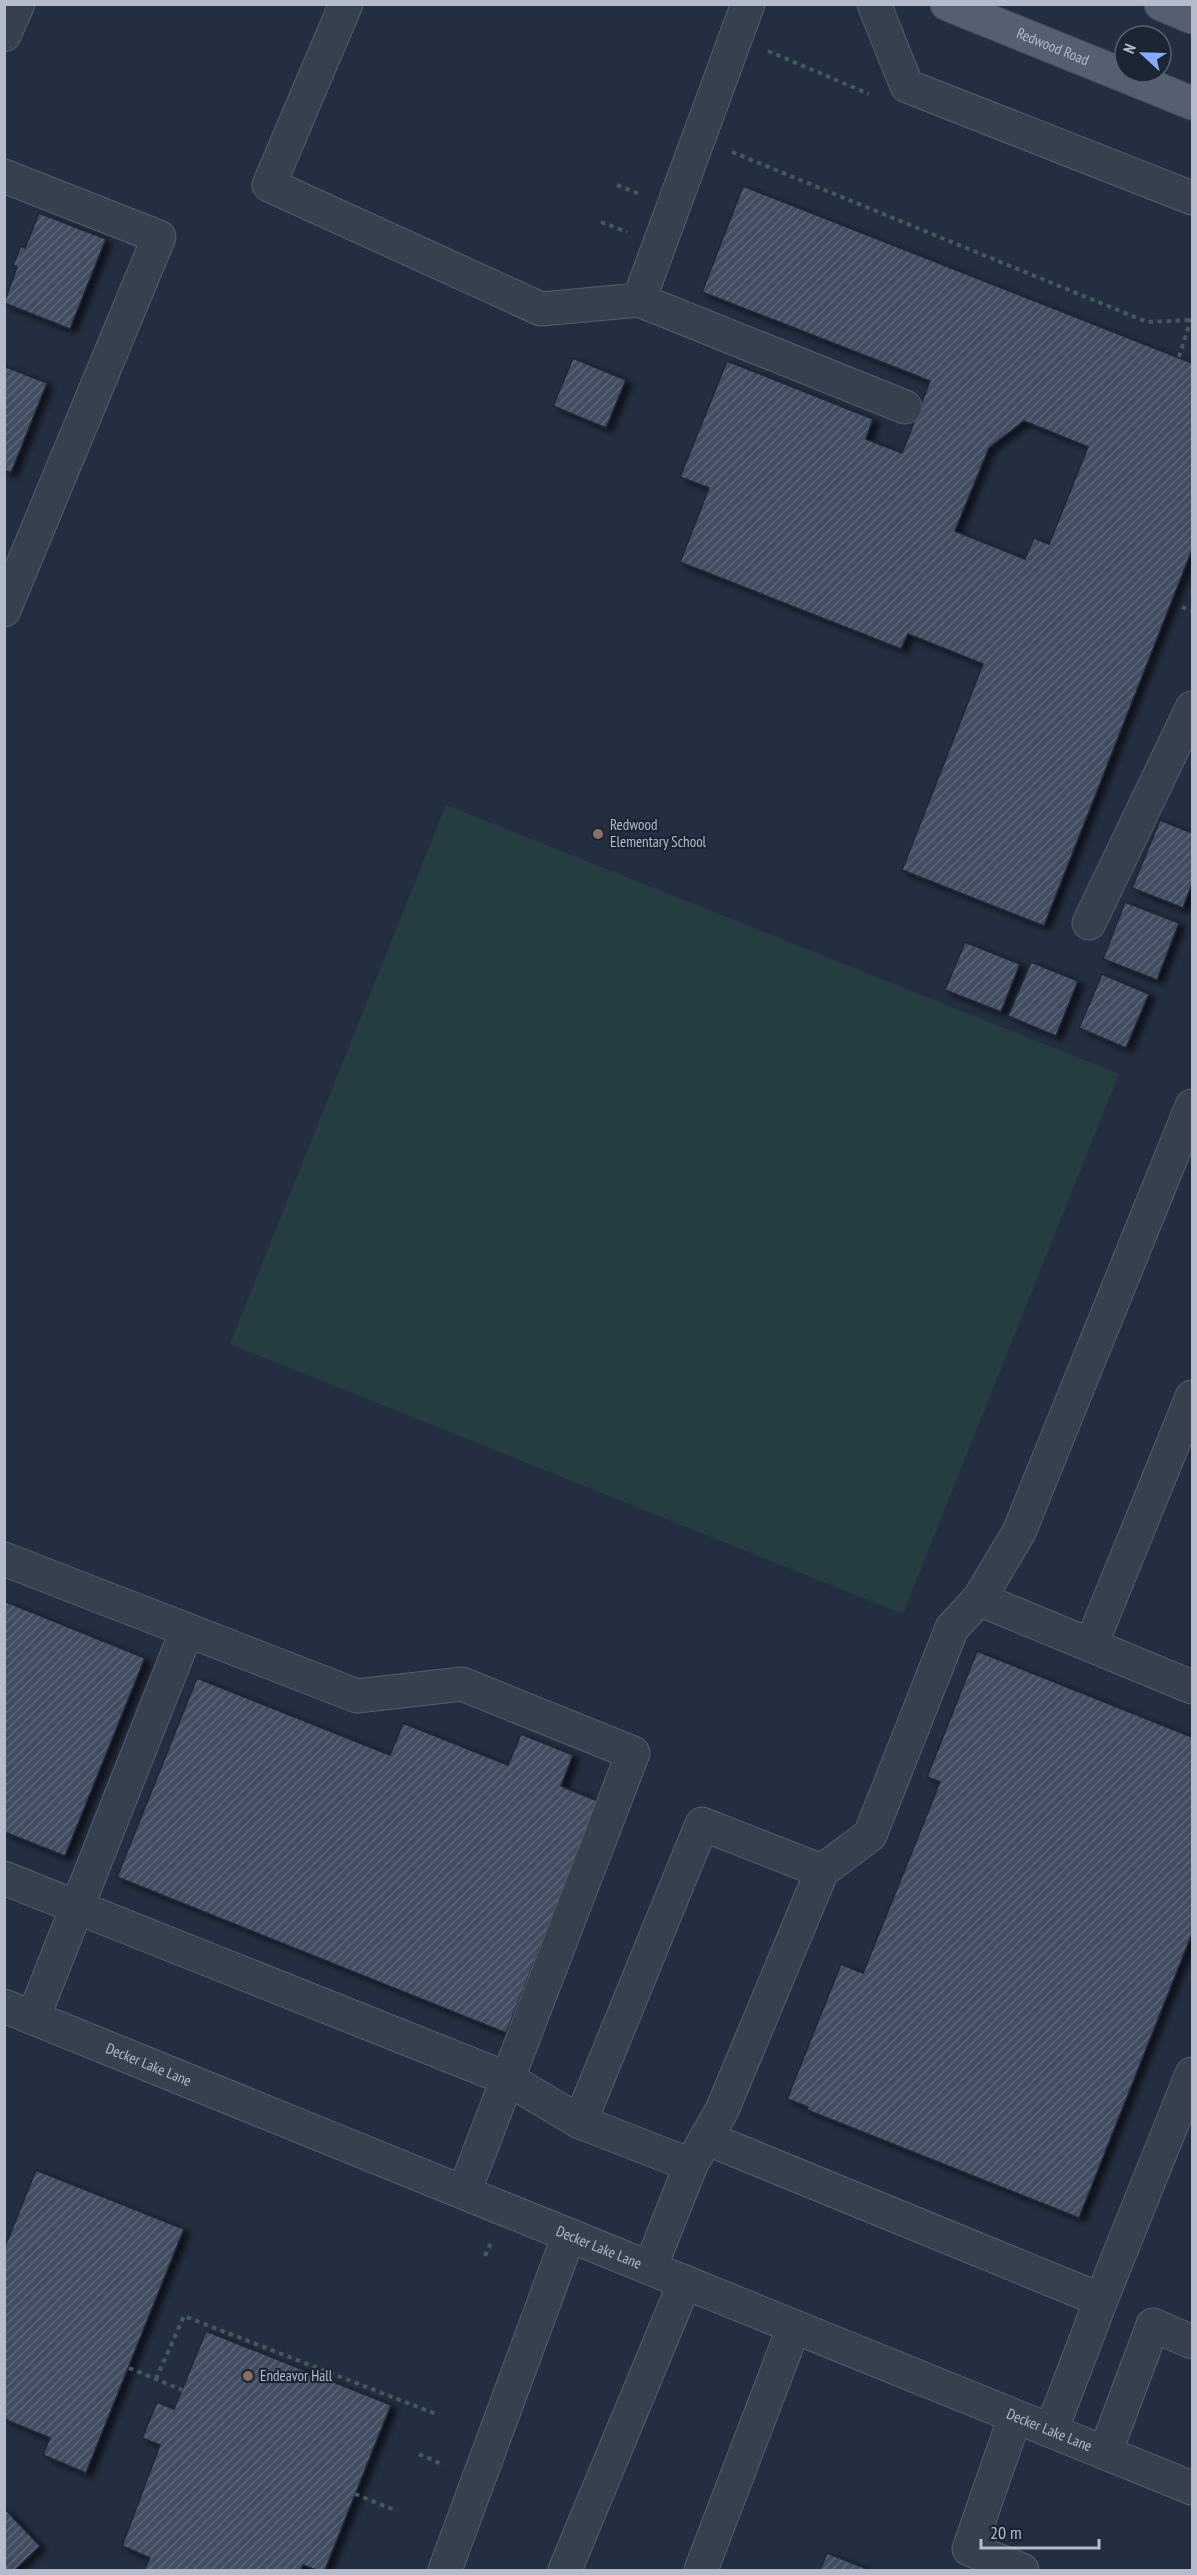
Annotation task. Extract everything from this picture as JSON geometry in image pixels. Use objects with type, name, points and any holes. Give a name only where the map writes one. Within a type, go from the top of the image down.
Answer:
[{"type":"main road","name":"Redwood Road","points":[[947,4],[1192,103]]},
{"type":"main road","points":[[1161,4],[1192,17]]},
{"type":"street","points":[[4,34],[18,4]]},
{"type":"street","points":[[346,4],[269,185],[541,309],[639,300],[905,407]]},
{"type":"street","points":[[639,300],[748,4]]},
{"type":"street","points":[[874,4],[907,86],[1192,198]]},
{"type":"street","points":[[4,176],[159,237],[4,610]]},
{"type":"street","points":[[1089,923],[1192,708]]},
{"type":"street","points":[[650,2268],[698,2151],[722,2110],[822,1871],[870,1835],[952,1628],[979,1599],[1019,1532],[1192,1106]]},
{"type":"street","points":[[1091,1646],[1192,1397]]},
{"type":"street","points":[[4,1560],[357,1696],[462,1684],[633,1753],[464,2192]]},
{"type":"street","points":[[979,1599],[1192,1686]]},
{"type":"street","points":[[19,2012],[76,1905],[187,1630]]},
{"type":"street","points":[[580,2122],[702,1824],[822,1871]]},
{"type":"street","points":[[4,1878],[508,2079],[580,2122],[698,2151],[1101,2300]]},
{"type":"street","name":"Decker Lake Lane","points":[[19,2012],[1192,2488]]},
{"type":"street","points":[[1051,2431],[1192,2074]]},
{"type":"street","points":[[445,2571],[569,2235]]},
{"type":"street","points":[[565,2571],[685,2282]]},
{"type":"street","points":[[1105,2453],[1153,2325],[1192,2342]]},
{"type":"street","points":[[701,2571],[794,2327]]},
{"type":"street","points":[[1015,2416],[969,2549],[1023,2571]]},
{"type":"path","points":[[768,51],[870,95]]},
{"type":"path","points":[[727,150],[1147,322],[1192,319],[1179,357]]},
{"type":"path","points":[[601,222],[631,234]]},
{"type":"path","points":[[1182,607],[1192,611]]},
{"type":"path","points":[[485,2256],[492,2239]]},
{"type":"path","points":[[156,2379],[184,2316],[436,2414]]},
{"type":"path","points":[[129,2368],[182,2390]]},
{"type":"path","points":[[355,2494],[397,2511]]},
{"type":"green space","points":[[446,805],[1119,1074],[903,1614],[230,1344]]},
{"type":"building","points":[[743,186],[1192,363],[1192,550],[1044,926],[902,870],[983,664],[908,634],[901,649],[680,562],[709,488],[680,477],[727,361],[873,419],[866,439],[902,453],[930,381],[702,292]],"holes":[[[1024,421],[1088,447],[1049,544],[1034,538],[1025,559],[955,531],[989,448]]]},
{"type":"building","points":[[39,213],[106,239],[70,329],[4,303],[17,267],[13,265],[21,246],[25,248]]},
{"type":"building","points":[[573,358],[626,380],[606,428],[553,406]]},
{"type":"building","points":[[4,366],[47,383],[11,473],[4,470]]},
{"type":"building","points":[[1160,820],[1192,833],[1192,884],[1183,908],[1132,888]]},
{"type":"building","points":[[1125,902],[1179,923],[1157,980],[1103,959]]},
{"type":"building","points":[[965,942],[1020,964],[1001,1012],[945,990]]},
{"type":"building","points":[[1031,962],[1078,981],[1056,1036],[1008,1016]]},
{"type":"building","points":[[1102,974],[1149,994],[1126,1048],[1079,1028]]},
{"type":"building","points":[[4,1601],[145,1658],[65,1856],[4,1832]]},
{"type":"building","points":[[977,1651],[1192,1737],[1192,1934],[1079,2218],[807,2110],[808,2107],[787,2099],[841,1964],[863,1973],[940,1782],[927,1777]]},
{"type":"building","points":[[197,1678],[390,1755],[403,1723],[508,1765],[521,1734],[573,1755],[561,1786],[598,1801],[506,2033],[117,1877]]},
{"type":"building","points":[[36,2170],[184,2229],[86,2473],[43,2455],[50,2438],[4,2419],[4,2249]]},
{"type":"building","points":[[206,2331],[391,2405],[325,2570],[316,2570],[303,2565],[301,2570],[144,2570],[150,2558],[122,2546],[160,2445],[142,2438],[157,2402],[174,2409]]},
{"type":"building","points":[[4,2508],[40,2546],[15,2570],[4,2570]]},
{"type":"building","points":[[827,2553],[870,2570],[820,2570]]},
{"type":"place","name":"Redwood Elementary School","points":[[598,834]]},
{"type":"place","name":"Endeavor Hall","points":[[248,2376]]}]
